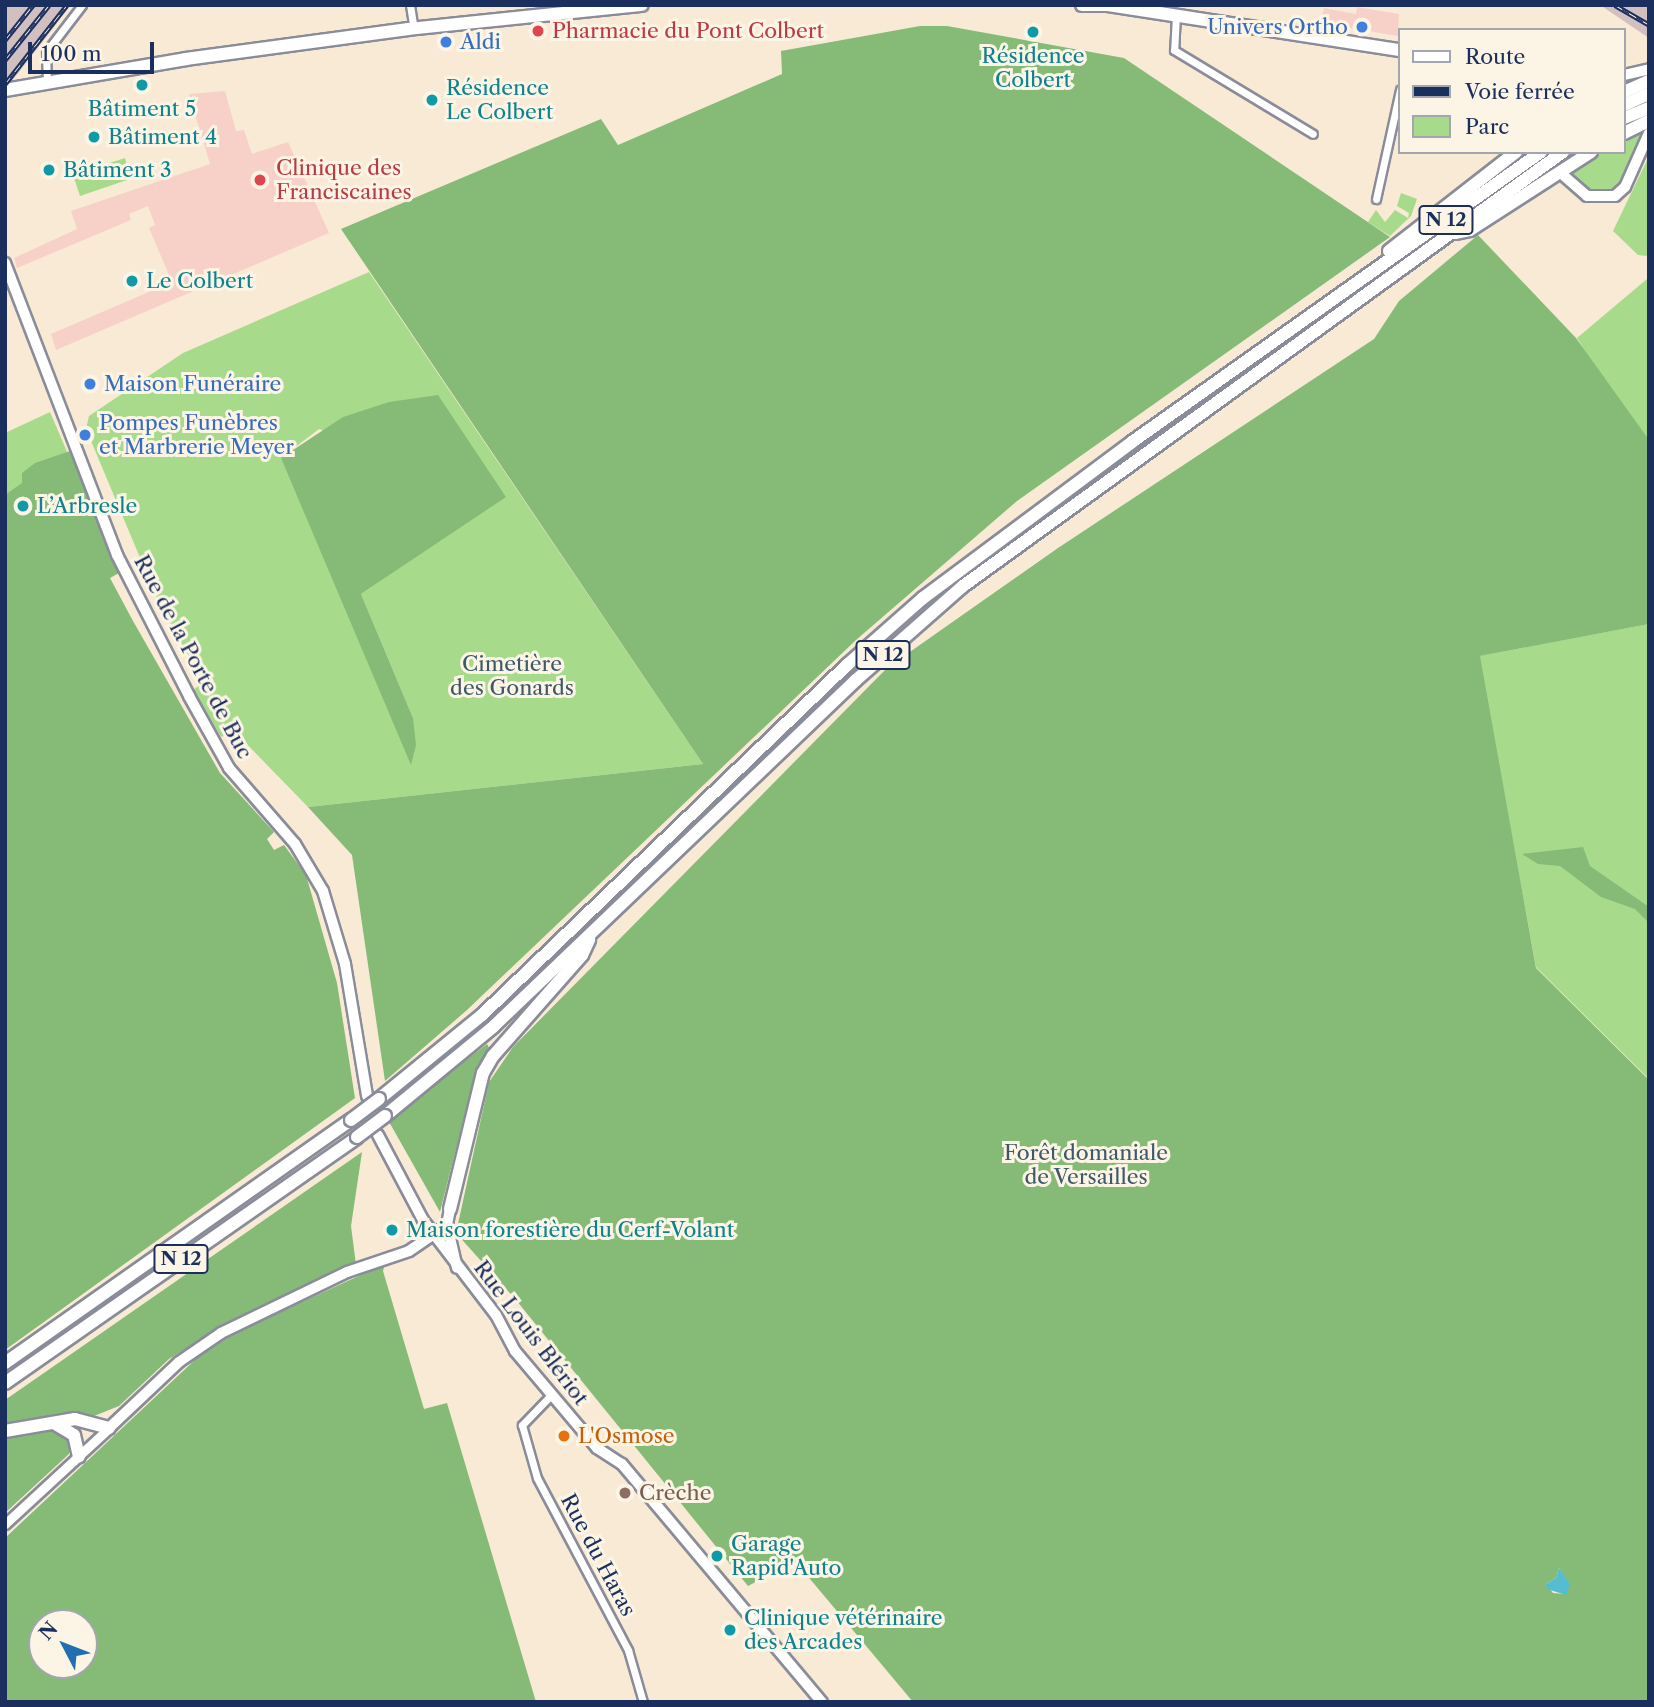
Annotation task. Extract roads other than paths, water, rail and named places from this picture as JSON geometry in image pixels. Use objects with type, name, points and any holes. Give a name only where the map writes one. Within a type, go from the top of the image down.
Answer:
[{"type":"main road","points":[[5,90],[414,29],[456,27],[642,5]]},
{"type":"main road","points":[[1082,5],[1107,5],[1398,50]]},
{"type":"main road","points":[[390,34],[409,36],[456,27]]},
{"type":"main road","points":[[1626,75],[1649,69]]},
{"type":"main road","points":[[1626,91],[1649,81]]},
{"type":"main road","points":[[1626,104],[1649,94]]},
{"type":"main road","points":[[1626,117],[1649,108]]},
{"type":"main road","points":[[1626,132],[1649,121]]},
{"type":"main road","points":[[1563,175],[1587,196],[1615,196],[1625,187],[1649,133]]},
{"type":"main road","points":[[1351,286],[1363,271],[1513,154]]},
{"type":"main road","name":"N 12","points":[[5,1363],[351,1120],[373,1097],[482,1015],[847,665],[923,598],[1351,286],[1538,154]]},
{"type":"main road","name":"N 12","points":[[5,1383],[357,1137],[494,1026],[856,680],[963,586],[1560,154]]},
{"type":"main road","points":[[1447,235],[1470,230],[1588,154]]},
{"type":"main road","name":"Rue de la Porte de Buc","points":[[5,263],[117,555],[229,768],[295,844],[323,891],[345,964],[373,1097]]},
{"type":"main road","points":[[457,1268],[447,1225],[483,1073],[519,1025],[582,956],[592,933]]},
{"type":"main road","points":[[378,1135],[390,1163],[433,1236]]},
{"type":"main road","points":[[5,1431],[75,1419],[109,1428],[179,1362],[221,1333],[433,1236],[447,1225]]},
{"type":"main road","name":"Rue Louis Blériot","points":[[433,1236],[551,1395],[597,1448],[622,1464],[822,1702]]},
{"type":"main road","points":[[54,1423],[74,1435],[79,1456]]},
{"type":"street","points":[[47,82],[46,52],[82,5]]},
{"type":"street","points":[[410,5],[414,29]]},
{"type":"street","points":[[1176,15],[1174,50],[1313,134]]},
{"type":"street","points":[[1377,199],[1398,99]]},
{"type":"street","name":"Rue du Haras","points":[[551,1395],[522,1424],[537,1478],[628,1650],[643,1702]]},
{"type":"street","points":[[5,1524],[109,1428]]},
{"type":"water","points":[[1559,1568],[1570,1584],[1566,1595],[1547,1589],[1546,1584],[1556,1578]]},
{"type":"railway","points":[[5,40],[33,5]]},
{"type":"railway","points":[[5,60],[49,5]]},
{"type":"railway","points":[[5,84],[67,5]]},
{"type":"railway","points":[[1615,5],[1649,25]]},
{"type":"place","name":"Univers Ortho","points":[[1362,27]]},
{"type":"place","name":"Pharmacie du Pont Colbert","points":[[538,31]]},
{"type":"place","name":"Résidence Colbert","points":[[1033,32]]},
{"type":"place","name":"Aldi","points":[[446,42]]},
{"type":"place","name":"Bâtiment 5","points":[[142,85]]},
{"type":"place","name":"Résidence Le Colbert","points":[[432,100]]},
{"type":"place","name":"Bâtiment 4","points":[[94,137]]},
{"type":"place","name":"Bâtiment 3","points":[[49,170]]},
{"type":"place","name":"Clinique des Franciscaines","points":[[260,180]]},
{"type":"place","name":"Le Colbert","points":[[132,281]]},
{"type":"place","name":"Maison Funéraire","points":[[90,384]]},
{"type":"place","name":"Pompes Funèbres et Marbrerie Meyer","points":[[85,435]]},
{"type":"place","name":"L’Arbresle","points":[[23,506]]},
{"type":"place","name":"Maison forestière du Cerf-Volant","points":[[392,1230]]},
{"type":"place","name":"L'Osmose","points":[[564,1436]]},
{"type":"place","name":"Crèche","points":[[625,1493]]},
{"type":"place","name":"Garage Rapid'Auto","points":[[717,1556]]},
{"type":"place","name":"Clinique vétérinaire des Arcades","points":[[730,1630]]},
{"type":"park label","name":"Cimetière des Gonards","points":[[512,676]]},
{"type":"park label","name":"Forêt domaniale de Versailles","points":[[1086,1165]]}]
